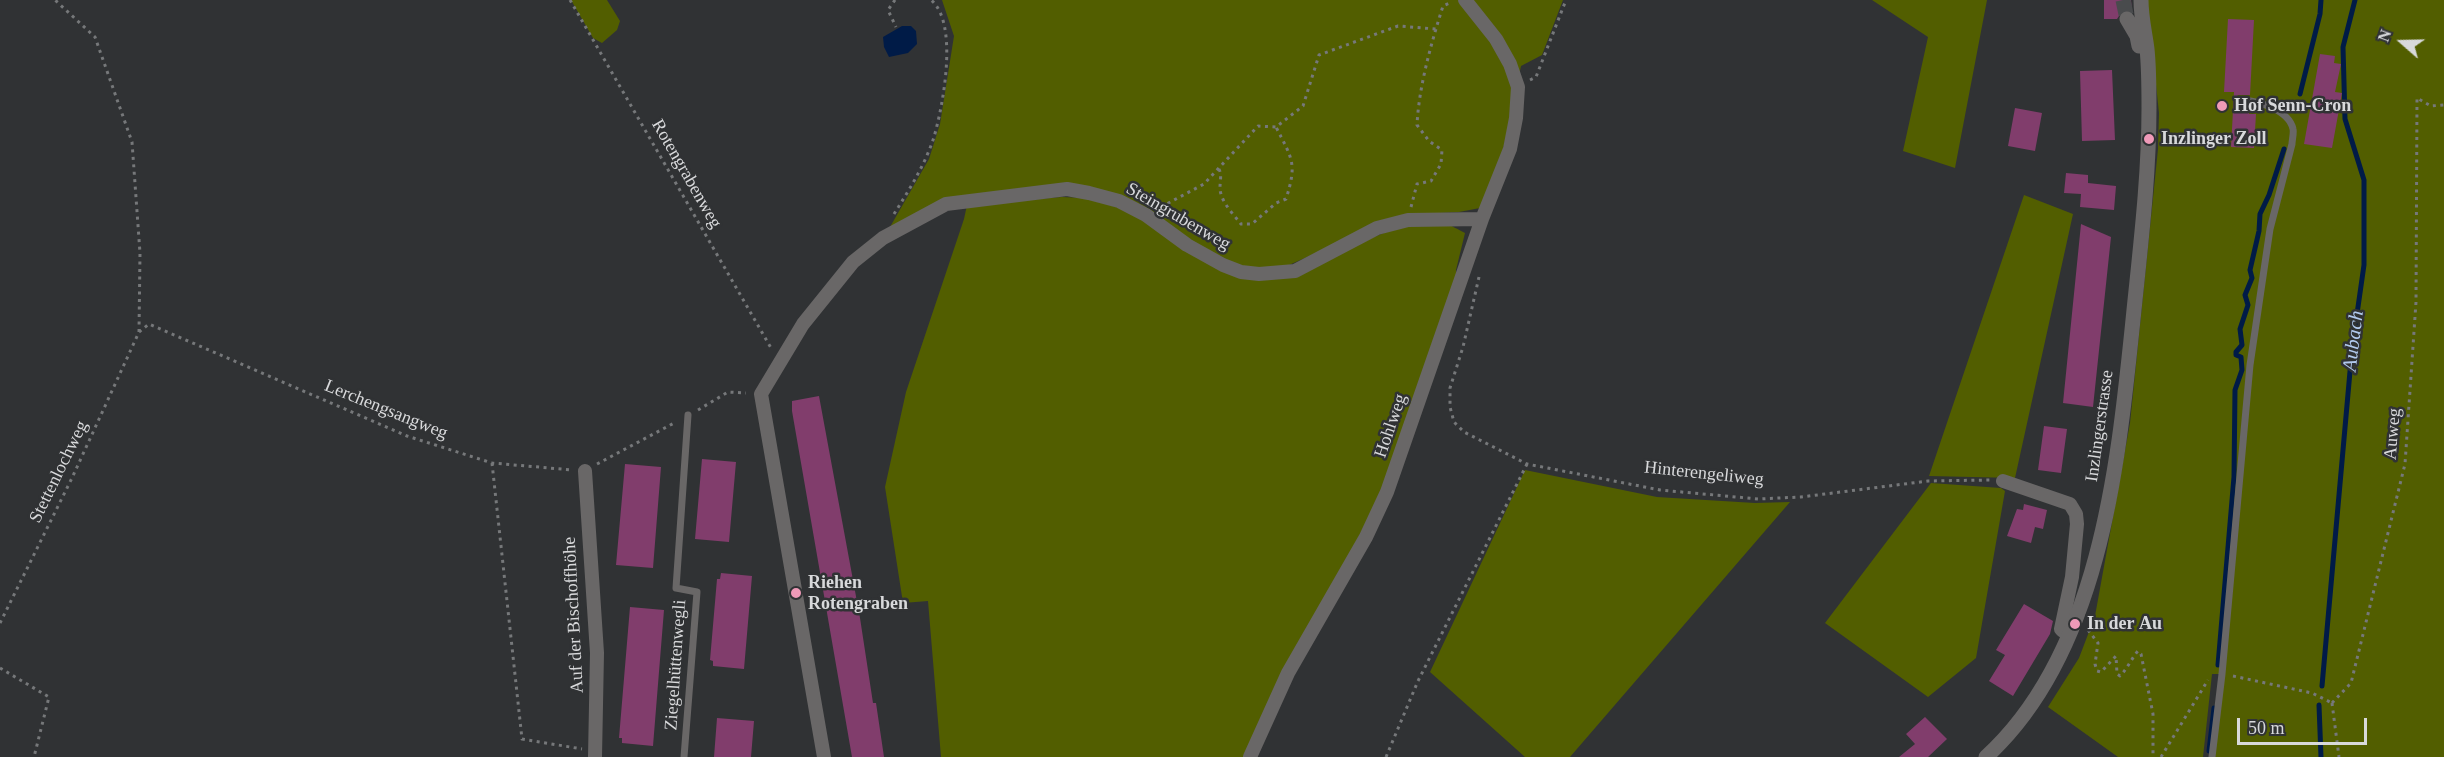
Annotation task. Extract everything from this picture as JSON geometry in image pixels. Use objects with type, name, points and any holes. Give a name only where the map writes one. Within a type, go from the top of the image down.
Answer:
[{"type":"street","name":"Inzlingerstrasse","points":[[1986,757],[2004,741],[2028,713],[2064,650],[2075,624],[2114,479],[2147,184],[2149,105],[2141,0]]},
{"type":"street","points":[[1461,1],[1496,39],[1510,64],[1518,87]]},
{"type":"street","name":"Inzlingerstrasse","points":[[2127,19],[2137,36],[2141,56],[2147,69]]},
{"type":"street","name":"Hohlweg","points":[[1250,757],[1288,673],[1366,537],[1387,492],[1482,219],[1510,149],[1516,118],[1518,87]]},
{"type":"street","name":"Steingrubenweg","points":[[761,394],[803,324],[853,262],[884,238],[946,204],[1067,189],[1119,201],[1146,215],[1187,244],[1223,265],[1241,272],[1259,274],[1295,271],[1377,228],[1408,220],[1482,219]]},
{"type":"street","points":[[761,394],[824,757]]},
{"type":"street","name":"Auf der Bischoffhöhe","points":[[585,471],[597,653],[595,754]]},
{"type":"street","points":[[2003,481],[2070,504],[2076,514],[2072,577],[2061,629],[2063,631]]},
{"type":"lane","points":[[2212,757],[2222,674],[2250,365],[2270,229],[2294,130],[2288,119],[2264,105],[2250,100],[2240,100]]},
{"type":"lane","name":"Ziegelhüttenwegli","points":[[684,757],[697,592],[676,588],[688,415]]},
{"type":"path","points":[[55,0],[95,37],[132,142],[140,253],[139,332]]},
{"type":"path","name":"Rotengrabenweg","points":[[570,0],[780,362]]},
{"type":"path","points":[[895,0],[888,10],[896,27]]},
{"type":"path","points":[[884,238],[890,220],[915,181],[934,137],[946,74],[948,40],[944,20],[931,0]]},
{"type":"path","points":[[1518,87],[1536,76],[1566,0]]},
{"type":"path","points":[[1408,220],[1417,184],[1431,181],[1441,164],[1442,150],[1430,141],[1417,125],[1418,104],[1443,6],[1461,1]]},
{"type":"path","points":[[1146,215],[1204,184],[1258,126],[1276,127],[1303,106],[1318,55],[1398,26],[1436,29]]},
{"type":"path","name":"Auweg","points":[[2332,704],[2351,683],[2405,464],[2416,302],[2417,98],[2431,106],[2444,105]]},
{"type":"path","points":[[1219,169],[1222,176],[1220,192],[1229,210],[1241,224],[1252,224],[1276,203],[1286,200],[1294,174],[1292,157],[1276,127]]},
{"type":"path","name":"Hinterengeliweg","points":[[1481,267],[1472,312],[1450,388],[1450,407],[1454,422],[1464,432],[1527,464],[1660,490],[1758,499],[1801,497],[1928,481],[2003,481]]},
{"type":"path","name":"Lerchengsangweg","points":[[139,332],[149,324],[407,436],[492,463],[585,471]]},
{"type":"path","name":"Stettenlochweg","points":[[0,623],[72,478],[139,332]]},
{"type":"path","points":[[585,471],[728,392],[761,394]]},
{"type":"path","points":[[492,463],[522,739],[595,754]]},
{"type":"path","points":[[1386,757],[1418,681],[1527,464]]},
{"type":"path","points":[[2085,628],[2098,643],[2095,664],[2097,671],[2101,672],[2116,656],[2116,674],[2120,676],[2128,668],[2135,654],[2138,651],[2140,654],[2153,714],[2153,757]]},
{"type":"path","points":[[0,668],[49,697],[34,757]]},
{"type":"path","points":[[2222,674],[2288,686],[2312,693],[2332,704],[2339,757]]},
{"type":"path","points":[[2161,757],[2208,680]]},
{"type":"green space","points":[[571,0],[607,0],[620,21],[617,30],[602,43],[593,38]]},
{"type":"green space","points":[[942,0],[1563,0],[1542,55],[1521,66],[1503,150],[1480,208],[1459,212],[1402,215],[1289,265],[1262,270],[1236,266],[1101,191],[949,198],[890,227],[929,159],[940,124],[954,36]]},
{"type":"green space","points":[[1872,0],[1987,0],[1955,168],[1903,151],[1928,37]]},
{"type":"green space","points":[[2147,0],[2444,0],[2444,757],[2212,757],[2222,674],[2212,674],[2203,757],[2118,757],[2048,707],[2079,658],[2095,616],[2130,423],[2158,149],[2159,113]]},
{"type":"green space","points":[[2024,195],[2073,214],[2015,478],[1929,476]]},
{"type":"green space","points":[[1062,197],[1084,198],[1120,208],[1257,280],[1280,278],[1301,272],[1362,243],[1404,227],[1442,223],[1465,233],[1456,270],[1457,280],[1383,489],[1247,757],[941,757],[928,601],[903,603],[885,487],[906,392],[967,205]]},
{"type":"green space","points":[[1525,470],[1657,497],[1755,503],[1790,502],[1570,757],[1525,757],[1430,672]]},
{"type":"green space","points":[[1931,483],[2001,488],[2005,491],[1976,658],[1928,697],[1825,623]]},
{"type":"water","points":[[902,26],[911,26],[916,31],[917,44],[908,53],[889,57],[884,47],[883,37]]},
{"type":"building","points":[[2104,0],[2131,0],[2132,11],[2123,10],[2117,19],[2104,19]]},
{"type":"building","points":[[2228,19],[2254,20],[2250,95],[2238,95],[2234,100],[2237,105],[2250,107],[2249,114],[2256,114],[2254,148],[2231,147],[2234,92],[2224,92]]},
{"type":"building","points":[[2320,54],[2335,56],[2334,63],[2341,64],[2335,92],[2342,93],[2332,148],[2304,144]]},
{"type":"building","points":[[2112,70],[2115,140],[2082,141],[2080,71]]},
{"type":"building","points":[[2015,108],[2042,113],[2035,151],[2008,146]]},
{"type":"building","points":[[2066,173],[2088,175],[2088,183],[2116,186],[2114,210],[2080,207],[2081,194],[2064,193]]},
{"type":"building","points":[[2081,224],[2111,237],[2093,407],[2063,403]]},
{"type":"building","points":[[819,396],[884,757],[852,757],[792,411],[792,401]]},
{"type":"building","points":[[2044,426],[2067,429],[2061,473],[2038,470]]},
{"type":"building","points":[[702,459],[736,462],[729,542],[695,539]]},
{"type":"building","points":[[625,464],[661,467],[653,568],[616,565]]},
{"type":"building","points":[[2024,504],[2047,510],[2043,529],[2035,527],[2031,543],[2007,536],[2017,509],[2023,510]]},
{"type":"building","points":[[721,573],[752,576],[744,669],[713,666],[713,661],[710,660],[717,579],[720,579]]},
{"type":"building","points":[[2024,604],[2053,621],[2050,634],[2013,696],[1989,681],[2005,655],[1996,650]]},
{"type":"building","points":[[630,607],[664,610],[653,746],[622,743],[622,738],[619,738]]},
{"type":"building","points":[[1925,717],[1947,739],[1928,757],[1899,757],[1915,744],[1906,734]]},
{"type":"building","points":[[717,718],[754,721],[751,757],[714,757]]},
{"type":"waterway","points":[[2300,94],[2320,14],[2321,0]]},
{"type":"waterway","name":"Aubach","points":[[2322,686],[2352,349],[2364,265],[2364,180],[2345,119],[2343,47],[2355,0]]},
{"type":"waterway","name":"Aubach","points":[[2218,665],[2234,477],[2235,390],[2242,370],[2241,357],[2236,355],[2236,352],[2242,345],[2240,329],[2248,305],[2245,295],[2252,278],[2250,270],[2259,231],[2260,214],[2269,195],[2284,149]]},
{"type":"waterway","name":"Aubach","points":[[2319,705],[2321,757]]},
{"type":"waterway","name":"Aubach","points":[[2209,751],[2214,708]]},
{"type":"tunnel","points":[[2123,0],[2127,19]]},
{"type":"place","name":"Hof Senn-Cron","points":[[2222,106]]},
{"type":"place","name":"Inzlinger Zoll","points":[[2149,139]]},
{"type":"place","name":"Riehen Rotengraben","points":[[796,593]]},
{"type":"place","name":"In der Au","points":[[2075,624]]}]
